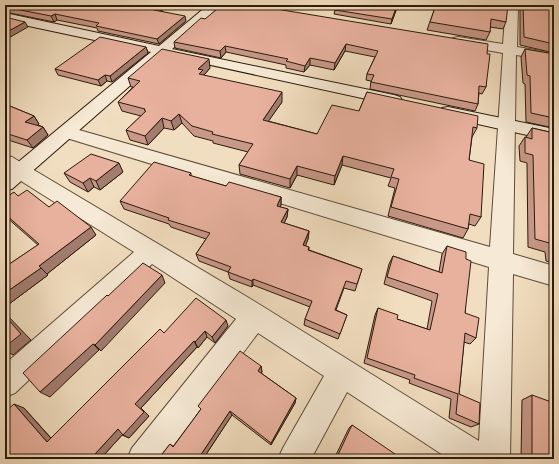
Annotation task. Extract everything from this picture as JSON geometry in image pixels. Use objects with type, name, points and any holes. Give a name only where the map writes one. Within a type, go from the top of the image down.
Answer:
[{"type":"street","points":[[214,5],[66,132],[10,172],[151,251],[472,455],[474,459]]},
{"type":"street","points":[[494,459],[506,124],[512,5]]},
{"type":"street","points":[[5,17],[404,103]]},
{"type":"street","points":[[447,39],[554,57]]},
{"type":"street","points":[[436,109],[554,135]]},
{"type":"street","points":[[66,132],[554,276]]},
{"type":"street","points":[[5,383],[151,251]]},
{"type":"street","points":[[143,459],[254,317]]},
{"type":"street","points":[[294,459],[342,372]]},
{"type":"building","points":[[5,5],[160,5],[154,10],[185,16],[157,39],[96,26],[99,23],[55,14],[51,16],[5,7]]},
{"type":"building","points":[[222,5],[252,5],[488,44],[487,54],[490,54],[486,87],[479,86],[478,104],[371,82],[374,75],[367,74],[378,51],[346,44],[335,63],[310,58],[305,66],[286,61],[288,59],[225,46],[220,51],[174,42],[201,18],[205,19]]},
{"type":"building","points":[[338,5],[397,5],[392,19],[335,10]]},
{"type":"building","points":[[436,5],[453,7],[454,5],[508,5],[506,22],[491,19],[490,32],[430,22]]},
{"type":"building","points":[[523,5],[554,5],[554,44],[524,37]]},
{"type":"building","points":[[5,17],[25,22],[5,33]]},
{"type":"building","points":[[100,37],[146,47],[110,76],[105,75],[98,80],[55,69]]},
{"type":"building","points":[[162,49],[209,59],[198,69],[203,70],[199,74],[282,92],[263,120],[317,134],[332,105],[359,111],[367,92],[478,116],[477,128],[473,127],[469,160],[484,164],[481,217],[470,214],[468,229],[391,207],[399,179],[391,177],[394,169],[343,156],[335,176],[297,166],[290,179],[239,165],[253,144],[212,134],[213,132],[192,126],[179,114],[171,121],[162,118],[145,136],[126,130],[146,111],[144,110],[145,109],[118,102],[140,81],[128,78]]},
{"type":"building","points":[[525,49],[554,54],[554,118],[531,113],[530,76],[527,75]]},
{"type":"building","points":[[5,104],[34,116],[25,122],[43,127],[27,140],[5,133]]},
{"type":"building","points":[[532,128],[554,133],[554,253],[553,244],[535,239],[533,155],[525,153],[525,137],[532,139]]},
{"type":"building","points":[[91,154],[119,163],[96,181],[90,178],[83,183],[64,173]]},
{"type":"building","points":[[154,162],[191,173],[189,175],[226,186],[229,182],[281,197],[277,206],[288,209],[281,222],[309,231],[303,245],[309,247],[308,250],[362,269],[357,284],[346,281],[335,310],[347,315],[340,334],[305,319],[312,301],[253,279],[252,281],[228,272],[231,267],[196,254],[210,233],[168,220],[169,218],[120,201]]},
{"type":"building","points":[[27,190],[49,207],[57,201],[91,227],[39,266],[41,268],[5,293],[5,267],[39,244],[5,214],[5,198],[14,192],[18,196]]},
{"type":"building","points":[[447,246],[466,252],[466,259],[471,261],[465,313],[479,318],[476,338],[465,333],[459,394],[480,403],[479,424],[456,414],[458,394],[414,378],[415,375],[367,358],[378,308],[398,315],[397,319],[430,330],[438,294],[387,277],[393,256],[442,273]]},
{"type":"building","points":[[143,263],[162,275],[95,345],[93,344],[40,392],[23,373]]},
{"type":"building","points":[[196,298],[226,320],[212,337],[205,331],[195,342],[194,341],[135,404],[144,412],[123,435],[118,429],[95,454],[99,459],[5,459],[5,412],[14,404],[47,442],[160,329],[164,333]]},
{"type":"building","points":[[5,316],[21,334],[5,347]]},
{"type":"building","points":[[240,351],[261,366],[258,371],[296,398],[271,443],[230,411],[198,459],[155,459],[159,458],[170,444],[173,447],[201,409],[198,406]]},
{"type":"building","points":[[532,395],[554,403],[554,459],[532,459]]},
{"type":"building","points":[[352,425],[398,456],[397,459],[336,459]]}]
